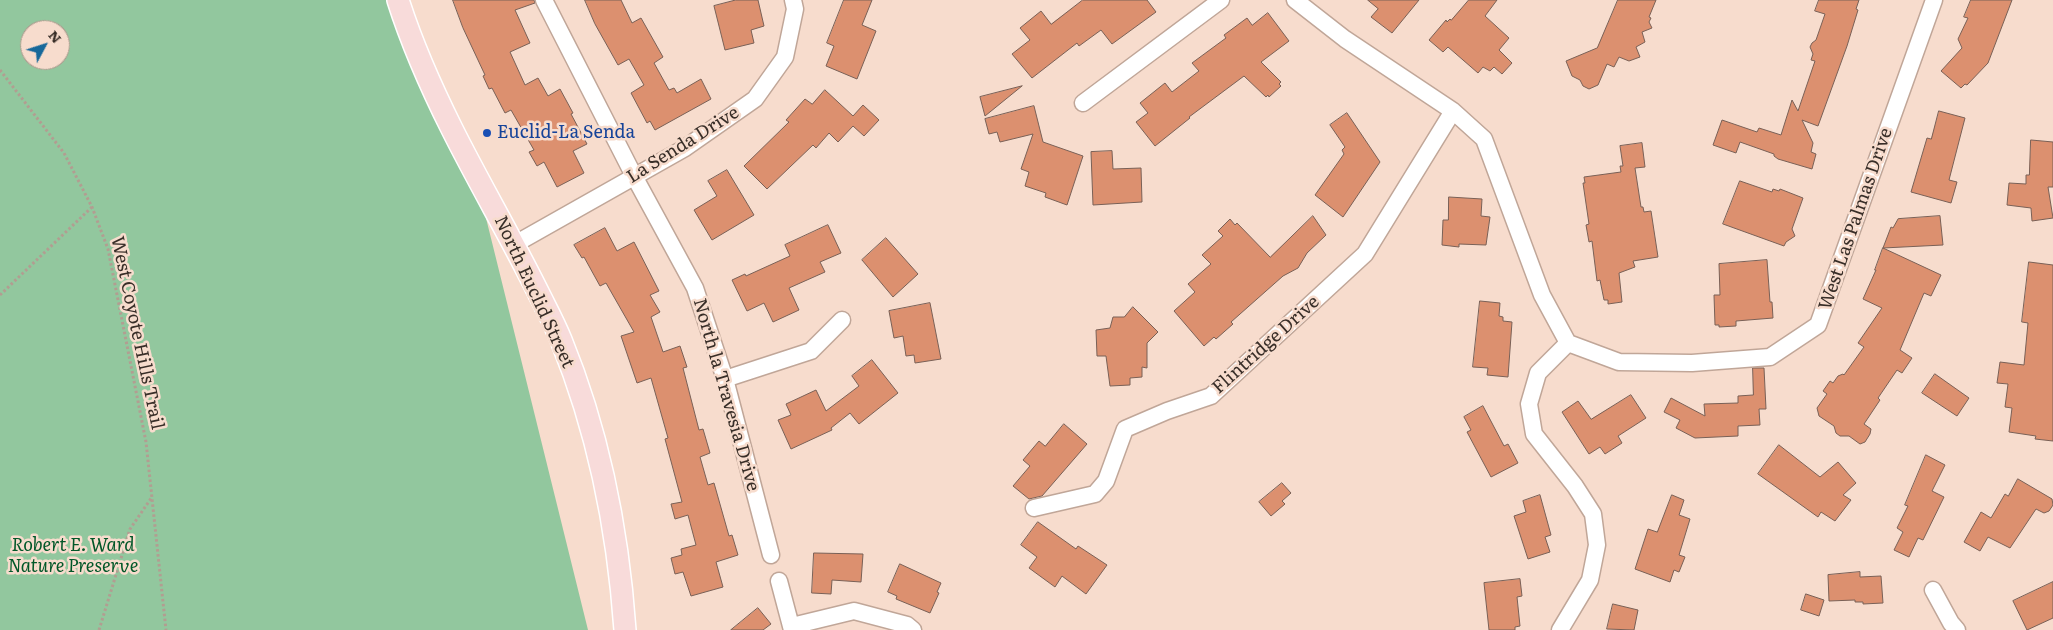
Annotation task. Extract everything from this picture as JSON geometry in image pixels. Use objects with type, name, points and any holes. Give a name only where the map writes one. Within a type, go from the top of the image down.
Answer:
[{"type":"main road","name":"North Euclid Street","points":[[398,0],[410,39],[451,128],[514,244],[561,339],[593,432],[613,515],[625,630]]},
{"type":"street","name":"North la Travesia Drive","points":[[544,0],[634,176],[695,288],[725,379],[771,555]]},
{"type":"street","name":"La Senda Drive","points":[[514,244],[685,148],[755,99],[784,57],[795,9],[793,0]]},
{"type":"street","points":[[1083,103],[1221,0]]},
{"type":"street","points":[[1295,0],[1345,39],[1452,111],[1484,139],[1542,295],[1568,343],[1538,373],[1529,404],[1534,434],[1575,486],[1593,514],[1597,545],[1590,580],[1560,630]]},
{"type":"street","name":"West Las Palmas Drive","points":[[1568,343],[1619,362],[1692,363],[1770,357],[1818,325],[1934,0]]},
{"type":"street","name":"Flintridge Drive","points":[[1034,508],[1095,494],[1106,481],[1125,429],[1211,396],[1365,254],[1452,111]]},
{"type":"street","points":[[725,379],[811,351],[842,320]]},
{"type":"street","points":[[779,581],[792,628],[854,611],[907,626],[913,630]]},
{"type":"street","points":[[1933,590],[1950,623],[1957,630]]},
{"type":"path","name":"West Coyote Hills Trail","points":[[0,70],[64,153],[92,207],[108,249],[146,442],[166,630]]},
{"type":"path","points":[[0,295],[92,207]]},
{"type":"path","points":[[99,630],[130,529],[152,497]]},
{"type":"green space","name":"Robert E. Ward Nature Preserve","points":[[0,0],[386,0],[485,214],[588,630],[0,630]]},
{"type":"building","points":[[453,0],[534,0],[535,3],[515,10],[530,43],[510,52],[525,85],[538,78],[548,96],[560,89],[587,144],[573,151],[584,173],[557,187],[544,162],[537,166],[529,152],[534,150],[511,110],[505,113],[492,88],[489,89],[483,76],[485,75],[463,28]]},
{"type":"building","points":[[585,0],[621,0],[632,23],[641,18],[663,57],[654,63],[669,90],[674,88],[677,93],[701,79],[711,99],[655,130],[650,121],[647,123],[631,93],[644,85],[629,59],[618,65],[595,24]]},
{"type":"building","points":[[736,0],[758,0],[764,26],[751,30],[754,43],[725,50],[714,6]]},
{"type":"building","points":[[844,0],[872,0],[862,25],[876,31],[857,79],[826,66],[834,46],[827,43]]},
{"type":"building","points":[[1083,0],[1147,0],[1156,12],[1112,44],[1101,30],[1079,46],[1077,43],[1032,78],[1012,54],[1030,40],[1020,28],[1041,11],[1051,24]]},
{"type":"building","points":[[1368,0],[1419,0],[1392,33],[1371,17],[1378,9]]},
{"type":"building","points":[[1469,0],[1497,0],[1485,16],[1509,38],[1499,50],[1512,63],[1502,74],[1494,67],[1490,71],[1483,67],[1478,73],[1448,47],[1443,52],[1429,40],[1446,20],[1447,22],[1451,20]]},
{"type":"building","points":[[1618,0],[1656,0],[1649,17],[1651,18],[1649,22],[1652,28],[1642,32],[1645,42],[1636,47],[1640,57],[1629,61],[1619,57],[1614,67],[1607,64],[1598,85],[1589,89],[1583,86],[1580,80],[1572,76],[1566,61],[1597,48]]},
{"type":"building","points":[[1819,0],[1859,0],[1856,9],[1858,10],[1847,46],[1818,126],[1802,120],[1813,143],[1811,152],[1816,154],[1812,169],[1778,159],[1774,154],[1740,142],[1736,153],[1713,145],[1722,120],[1757,132],[1759,128],[1781,135],[1792,100],[1798,111],[1815,61],[1811,60],[1813,54],[1810,47],[1816,40],[1825,14],[1815,11]]},
{"type":"building","points":[[1971,0],[2012,0],[1988,63],[1967,85],[1965,84],[1961,88],[1941,71],[1962,48],[1958,39],[1968,18],[1964,17]]},
{"type":"building","points":[[1268,13],[1289,41],[1261,62],[1281,82],[1279,84],[1281,86],[1269,97],[1268,95],[1266,97],[1244,76],[1189,117],[1155,146],[1136,122],[1148,113],[1140,103],[1165,83],[1172,92],[1199,71],[1192,63],[1226,38],[1224,35],[1247,18],[1252,25]]},
{"type":"building","points":[[1022,86],[985,116],[980,97]]},
{"type":"building","points":[[825,90],[853,116],[863,105],[879,120],[864,136],[853,126],[838,142],[829,133],[816,148],[813,145],[767,189],[744,166],[789,122],[786,120],[805,99],[812,104]]},
{"type":"building","points":[[1034,106],[1043,142],[1083,156],[1067,205],[1045,197],[1046,193],[1025,186],[1029,172],[1021,169],[1033,134],[1000,142],[997,132],[989,134],[985,119]]},
{"type":"building","points":[[1939,111],[1965,118],[1949,180],[1957,182],[1951,203],[1911,192],[1927,138],[1931,139]]},
{"type":"building","points":[[1347,113],[1380,162],[1343,217],[1315,195],[1344,154],[1342,150],[1345,147],[1330,125]]},
{"type":"building","points":[[2031,140],[2053,142],[2053,187],[2048,187],[2053,218],[2032,221],[2031,208],[2007,205],[2009,183],[2026,184],[2026,175],[2029,175]]},
{"type":"building","points":[[1642,143],[1645,167],[1635,168],[1641,207],[1643,207],[1644,212],[1651,211],[1658,257],[1633,261],[1635,267],[1619,273],[1622,302],[1608,304],[1608,300],[1604,300],[1600,280],[1597,281],[1592,241],[1589,242],[1586,225],[1589,224],[1583,183],[1585,183],[1584,177],[1621,172],[1620,166],[1623,166],[1620,146]]},
{"type":"building","points":[[1112,151],[1113,169],[1141,168],[1142,202],[1093,205],[1091,152]]},
{"type":"building","points":[[727,170],[754,215],[712,240],[694,210],[717,196],[708,181]]},
{"type":"building","points":[[1740,181],[1772,192],[1773,189],[1779,191],[1780,189],[1803,198],[1792,229],[1795,236],[1786,242],[1784,246],[1723,224]]},
{"type":"building","points":[[1449,197],[1482,199],[1481,216],[1490,217],[1486,245],[1459,244],[1459,247],[1442,245],[1443,220],[1448,220]]},
{"type":"building","points":[[1313,216],[1326,235],[1307,253],[1298,268],[1283,276],[1231,322],[1233,324],[1216,339],[1214,337],[1204,346],[1174,311],[1195,292],[1188,284],[1211,264],[1202,255],[1223,236],[1218,231],[1230,219],[1235,225],[1237,223],[1270,257]]},
{"type":"building","points":[[1940,216],[1943,245],[1883,248],[1891,227],[1893,228],[1898,219]]},
{"type":"building","points":[[828,225],[841,253],[820,262],[825,272],[789,288],[799,310],[773,322],[764,303],[747,311],[732,280],[745,274],[746,276],[790,256],[785,245]]},
{"type":"building","points":[[605,228],[617,251],[634,242],[659,291],[650,295],[660,312],[651,317],[663,352],[680,346],[687,367],[683,368],[699,430],[703,429],[710,453],[700,457],[708,485],[714,483],[729,536],[732,535],[738,555],[716,562],[723,587],[691,596],[683,572],[675,574],[671,558],[682,555],[681,549],[696,545],[688,515],[675,519],[671,504],[682,502],[665,439],[668,438],[651,378],[637,383],[621,336],[634,332],[606,283],[600,286],[584,257],[582,258],[574,245]]},
{"type":"building","points":[[886,238],[918,274],[893,297],[862,260]]},
{"type":"building","points":[[1883,248],[1941,275],[1931,296],[1924,293],[1900,350],[1912,358],[1902,373],[1897,370],[1878,398],[1880,400],[1864,424],[1871,429],[1870,434],[1865,442],[1860,444],[1849,436],[1840,436],[1836,433],[1834,426],[1819,416],[1817,408],[1827,394],[1823,391],[1830,381],[1833,383],[1838,376],[1844,375],[1864,347],[1858,343],[1882,308],[1863,299],[1876,270]]},
{"type":"building","points":[[1767,260],[1773,318],[1736,321],[1736,326],[1719,327],[1719,325],[1715,325],[1714,295],[1720,295],[1719,264]]},
{"type":"building","points":[[2029,262],[2053,265],[2053,441],[2035,439],[2036,436],[2009,432],[2012,408],[2005,407],[2008,384],[1997,383],[2000,362],[2024,365],[2028,323],[2022,322]]},
{"type":"building","points":[[1480,301],[1500,303],[1499,316],[1503,317],[1503,321],[1512,322],[1508,377],[1487,375],[1488,368],[1473,367]]},
{"type":"building","points":[[930,303],[941,359],[915,363],[914,355],[906,356],[903,336],[894,338],[889,311]]},
{"type":"building","points":[[1133,307],[1158,332],[1147,343],[1147,368],[1142,367],[1142,377],[1130,378],[1130,385],[1110,386],[1106,356],[1097,356],[1096,330],[1110,328],[1113,317],[1124,317]]},
{"type":"building","points":[[872,360],[898,393],[859,424],[850,413],[831,428],[832,430],[791,449],[778,420],[791,415],[786,404],[816,390],[826,411],[859,386],[852,376]]},
{"type":"building","points":[[1753,368],[1764,368],[1766,409],[1759,409],[1760,425],[1738,426],[1738,436],[1695,438],[1676,428],[1680,420],[1664,412],[1671,398],[1705,416],[1704,404],[1738,403],[1738,396],[1753,395]]},
{"type":"building","points":[[1935,374],[1969,398],[1957,416],[1922,393]]},
{"type":"building","points":[[1631,395],[1646,418],[1618,436],[1622,443],[1605,454],[1600,447],[1589,454],[1562,412],[1578,401],[1591,419]]},
{"type":"building","points":[[1483,406],[1504,446],[1508,444],[1518,463],[1491,477],[1467,432],[1471,430],[1464,417]]},
{"type":"building","points":[[1064,424],[1087,444],[1042,496],[1029,499],[1013,486],[1030,466],[1023,460],[1039,441],[1045,446]]},
{"type":"building","points":[[1779,445],[1820,477],[1838,462],[1856,483],[1843,495],[1851,500],[1835,521],[1821,512],[1818,517],[1758,474]]},
{"type":"building","points":[[1926,455],[1945,465],[1932,491],[1944,497],[1923,540],[1918,538],[1909,557],[1894,550],[1903,532],[1897,528],[1908,506],[1905,505]]},
{"type":"building","points":[[2018,479],[2052,499],[2053,505],[2049,511],[2044,513],[2036,509],[2010,548],[1988,537],[1980,551],[1964,542],[1981,512],[1991,518],[2005,494],[2008,496]]},
{"type":"building","points":[[1282,483],[1291,493],[1282,501],[1285,504],[1271,516],[1259,502]]},
{"type":"building","points":[[1540,495],[1551,535],[1545,537],[1550,552],[1528,559],[1514,516],[1526,512],[1523,501]]},
{"type":"building","points":[[1672,495],[1684,500],[1679,515],[1690,519],[1679,555],[1685,557],[1679,572],[1674,570],[1670,582],[1635,569],[1648,529],[1657,532]]},
{"type":"building","points":[[1038,522],[1076,549],[1078,546],[1107,565],[1086,594],[1062,576],[1055,587],[1029,568],[1037,557],[1021,545]]},
{"type":"building","points":[[814,553],[863,554],[861,582],[832,580],[831,594],[812,593]]},
{"type":"building","points":[[900,564],[941,583],[937,592],[939,593],[930,613],[896,599],[897,596],[888,592]]},
{"type":"building","points":[[1860,572],[1860,577],[1881,576],[1883,603],[1863,604],[1863,602],[1855,602],[1855,600],[1829,601],[1828,575]]},
{"type":"building","points":[[1520,579],[1522,596],[1517,597],[1520,626],[1515,627],[1515,630],[1489,630],[1484,583]]},
{"type":"building","points":[[2053,582],[2053,618],[2027,630],[2013,601]]},
{"type":"building","points":[[1806,594],[1824,600],[1819,616],[1801,610]]},
{"type":"building","points":[[1613,604],[1638,610],[1634,630],[1607,629]]},
{"type":"building","points":[[758,608],[771,624],[763,630],[731,630]]},
{"type":"place","name":"Euclid-La Senda","points":[[487,133]]}]
